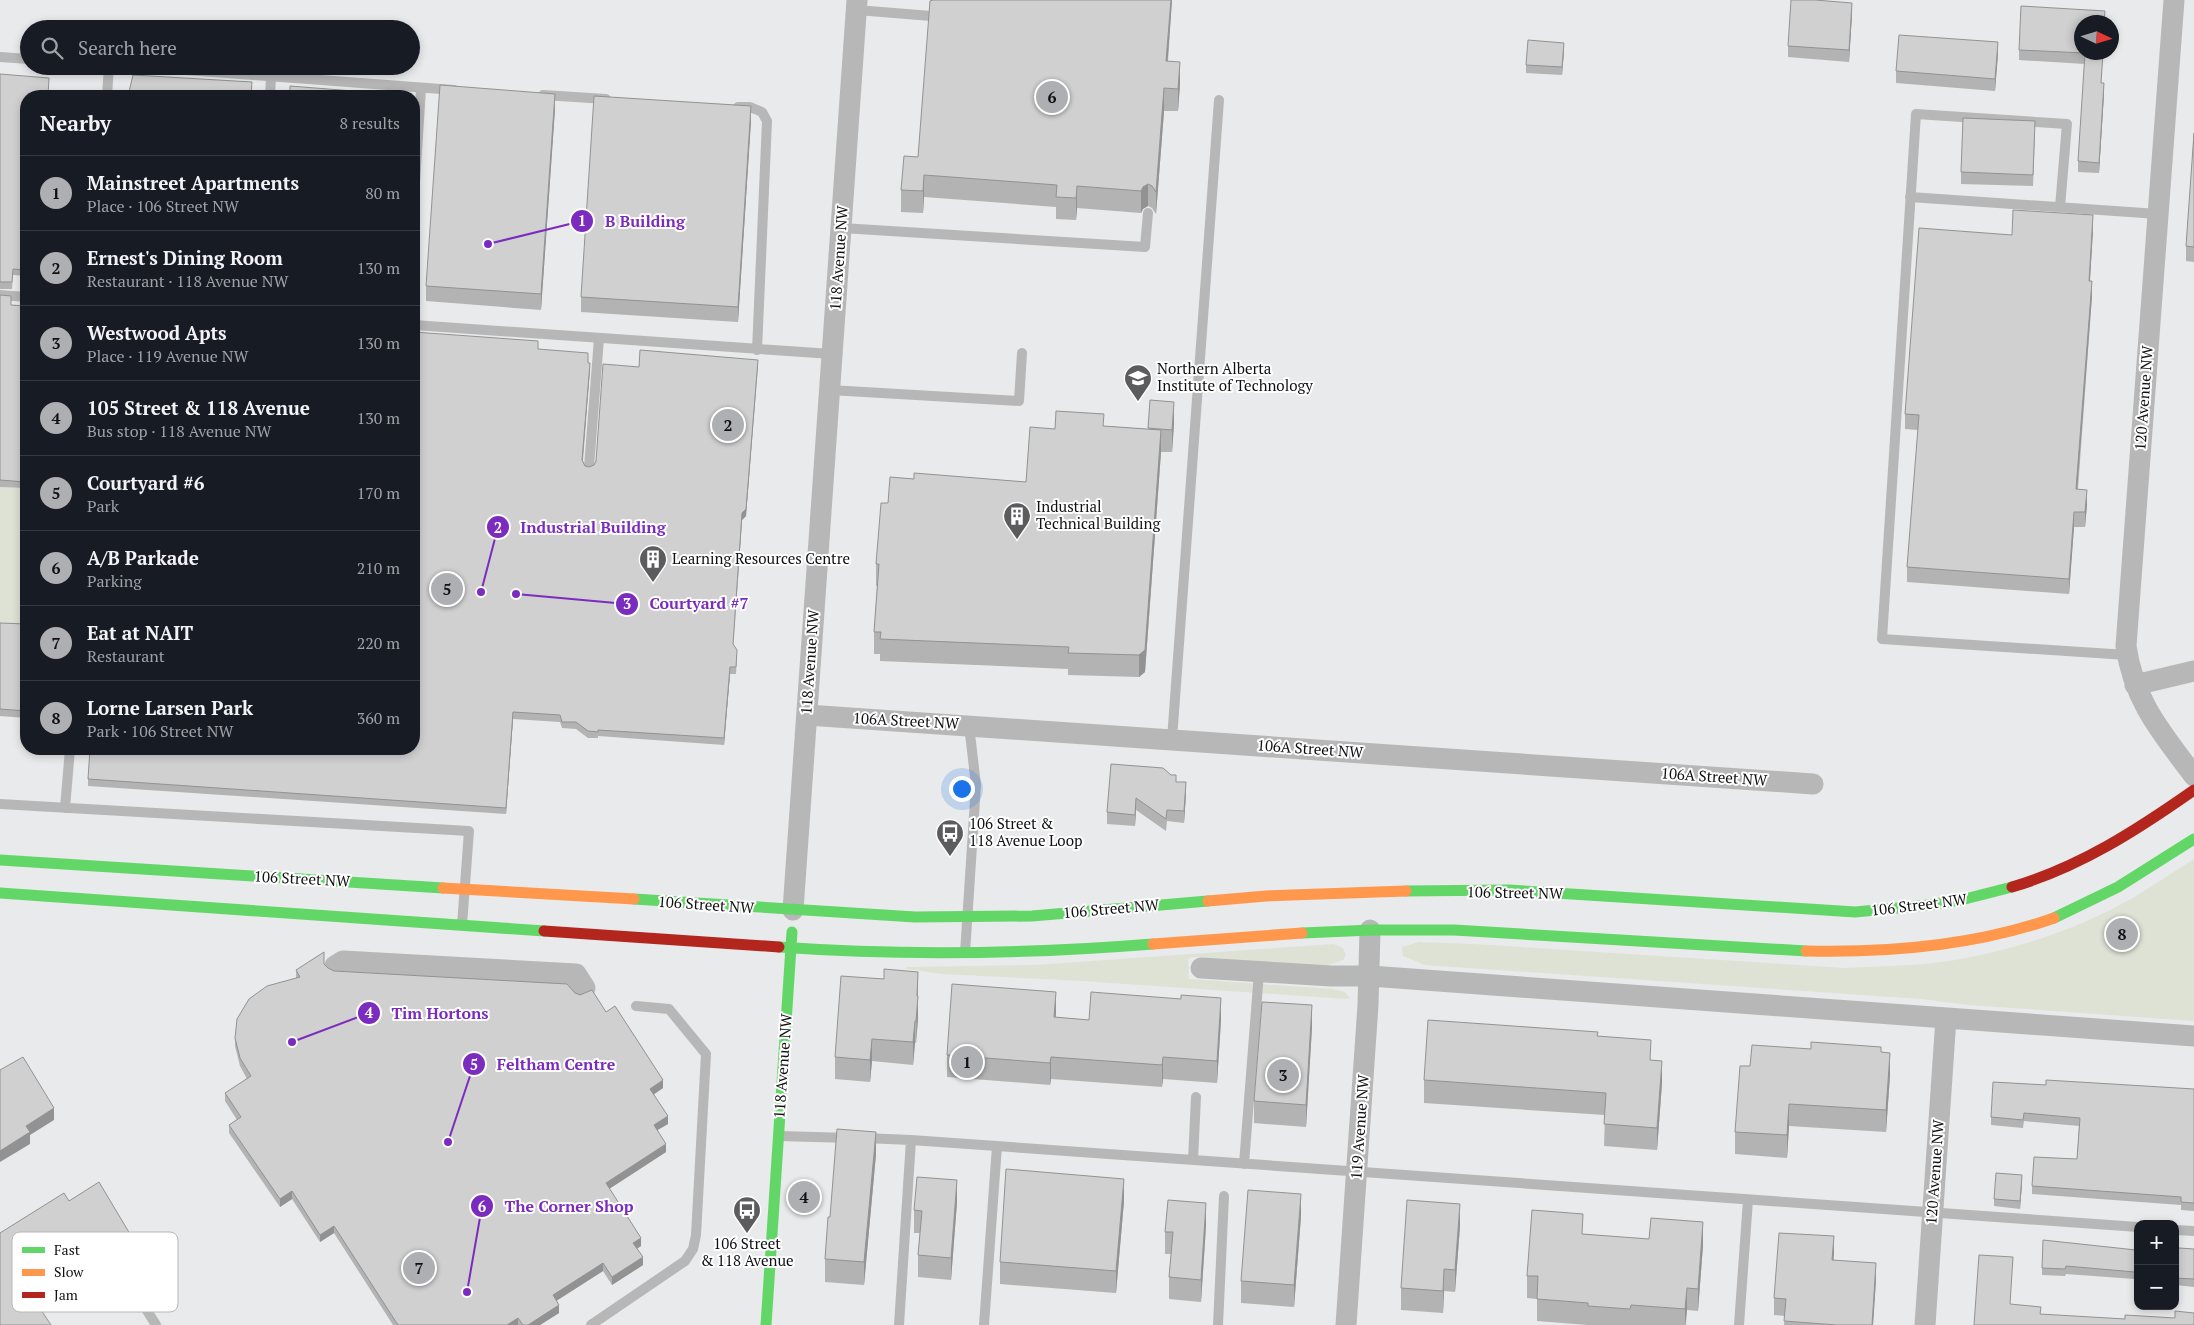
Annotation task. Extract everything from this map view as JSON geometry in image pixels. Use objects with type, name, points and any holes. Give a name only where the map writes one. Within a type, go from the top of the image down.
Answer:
[{"type":"main road","name":"106 Street NW","points":[[0,860],[793,910],[966,918],[1032,916],[1266,896],[1396,891],[1509,890],[1855,912],[1912,908],[1957,902],[2004,891],[2045,877],[2088,858],[2126,837],[2194,790]]},
{"type":"main road","points":[[0,892],[791,948],[965,954],[1037,952],[1182,940],[1370,930],[1490,932],[1791,952],[1848,953],[1900,950],[1967,942],[2039,924],[2132,880],[2194,838]]},
{"type":"main road","name":"118 Avenue NW","points":[[766,1325],[793,910]]},
{"type":"street","name":"120 Avenue NW","points":[[2174,0],[2126,646],[2135,686],[2150,717],[2194,776]]},
{"type":"street","name":"118 Avenue NW","points":[[793,910],[857,5]]},
{"type":"street","points":[[2135,686],[2194,671]]},
{"type":"street","name":"106A Street NW","points":[[807,715],[1813,784]]},
{"type":"street","name":"119 Avenue NW","points":[[1346,1325],[1370,976],[1370,930]]},
{"type":"street","points":[[343,961],[576,974],[585,988],[581,990],[574,980],[335,966],[343,961]]},
{"type":"street","points":[[1200,968],[1370,976],[2194,1036]]},
{"type":"street","name":"120 Avenue NW","points":[[1925,1325],[1946,1018]]},
{"type":"lane","points":[[857,5],[931,16]]},
{"type":"lane","points":[[0,57],[20,58]]},
{"type":"lane","points":[[108,90],[109,75]]},
{"type":"lane","points":[[246,75],[464,91]]},
{"type":"lane","points":[[270,90],[271,77]]},
{"type":"lane","points":[[420,116],[422,88]]},
{"type":"lane","points":[[529,95],[615,100]]},
{"type":"lane","points":[[1172,739],[1219,100]]},
{"type":"lane","points":[[730,106],[750,107],[762,112],[767,121],[756,350]]},
{"type":"lane","points":[[2060,207],[2067,124],[1916,114],[1882,639],[2127,654]]},
{"type":"lane","points":[[1910,197],[2158,214]]},
{"type":"lane","points":[[842,228],[1145,247],[1148,213]]},
{"type":"lane","points":[[0,295],[20,297]]},
{"type":"lane","points":[[420,325],[832,354]]},
{"type":"lane","points":[[589,468],[599,338]]},
{"type":"lane","points":[[830,390],[1020,401],[1022,353]]},
{"type":"lane","points":[[965,954],[976,777],[969,725]]},
{"type":"lane","points":[[65,808],[69,755]]},
{"type":"lane","points":[[0,804],[469,831],[462,926]]},
{"type":"lane","points":[[1244,1164],[1258,972]]},
{"type":"lane","points":[[591,1325],[685,1261],[693,1249],[696,1235],[706,1054],[669,1009],[636,1006]]},
{"type":"lane","points":[[1193,1160],[1196,1097]]},
{"type":"lane","points":[[778,1136],[911,1140],[2134,1227]]},
{"type":"lane","points":[[899,1325],[911,1140]]},
{"type":"lane","points":[[984,1325],[997,1146]]},
{"type":"lane","points":[[1218,1325],[1224,1196]]},
{"type":"lane","points":[[1739,1325],[1748,1200]]},
{"type":"lane","points":[[2179,1230],[2194,1231]]},
{"type":"lane","points":[[148,1312],[156,1325]]},
{"type":"shaded area","points":[[0,487],[20,488],[20,631],[0,629]]},
{"type":"shaded area","points":[[2194,859],[2194,1021],[1969,1005],[1921,999],[1425,965],[1403,956],[1402,947],[1419,942],[1844,968],[1936,963],[2010,948],[2075,926],[2136,896]]},
{"type":"shaded area","points":[[1334,944],[1343,948],[1346,955],[1343,960],[1326,966],[1192,957],[1188,959],[1189,979],[1333,989],[1345,992],[1350,998],[942,974],[907,969],[906,967],[1035,965]]},
{"type":"building","points":[[1171,0],[1166,61],[1180,62],[1178,89],[1164,88],[1156,192],[1148,184],[1141,191],[1077,186],[1076,198],[1056,197],[1057,185],[924,175],[923,191],[901,190],[904,156],[918,157],[930,1]]},
{"type":"building","points":[[1791,0],[1852,3],[1849,50],[1788,46]]},
{"type":"building","points":[[2021,6],[2105,11],[2105,15],[2074,15],[2074,52],[2019,50]]},
{"type":"building","points":[[1899,35],[1998,42],[1995,79],[1896,71]]},
{"type":"building","points":[[1528,40],[1564,43],[1562,67],[1526,65]]},
{"type":"building","points":[[2085,60],[2102,60],[2101,83],[2104,83],[2099,163],[2078,161]]},
{"type":"building","points":[[0,74],[49,78],[48,90],[20,90],[20,270],[13,269],[12,282],[0,282]]},
{"type":"building","points":[[133,75],[252,82],[251,90],[129,90]]},
{"type":"building","points":[[440,85],[555,94],[541,294],[426,286]]},
{"type":"building","points":[[290,86],[341,90],[290,90]]},
{"type":"building","points":[[594,96],[751,106],[738,307],[581,297]]},
{"type":"building","points":[[1963,118],[2035,121],[2033,175],[1961,172]]},
{"type":"building","points":[[2194,133],[2194,247],[2186,246]]},
{"type":"building","points":[[2013,210],[2093,215],[2089,281],[2092,281],[2076,489],[2087,490],[2085,512],[2074,512],[2069,579],[1907,567],[1919,415],[1905,414],[1919,228],[2012,235]]},
{"type":"building","points":[[0,295],[11,296],[11,305],[20,306],[20,482],[0,480]]},
{"type":"building","points":[[420,332],[538,341],[538,349],[588,353],[588,363],[590,363],[582,460],[585,466],[589,467],[594,465],[596,461],[603,364],[639,367],[640,350],[758,360],[746,509],[742,513],[733,644],[737,650],[736,667],[730,667],[724,738],[598,730],[598,732],[588,731],[576,722],[562,722],[560,715],[513,712],[506,808],[88,779],[90,755],[420,755]]},
{"type":"building","points":[[1150,400],[1174,402],[1172,430],[1148,428]]},
{"type":"building","name":"Industrial Technical Building","points":[[1056,411],[1104,414],[1103,426],[1161,430],[1145,650],[1139,655],[1068,653],[1069,647],[880,639],[881,632],[874,632],[879,564],[876,564],[881,503],[888,503],[890,477],[914,479],[914,473],[1026,482],[1030,427],[1055,429]]},
{"type":"building","points":[[0,623],[20,624],[20,711],[0,709]]},
{"type":"building","points":[[1111,764],[1163,768],[1171,775],[1176,775],[1176,782],[1186,782],[1184,811],[1167,810],[1166,819],[1136,798],[1135,815],[1107,812]]},
{"type":"building","points":[[324,952],[324,964],[334,971],[567,984],[575,993],[580,995],[592,990],[606,1012],[615,1006],[663,1080],[650,1089],[668,1116],[654,1125],[666,1144],[606,1183],[641,1238],[633,1243],[643,1257],[612,1277],[603,1263],[553,1295],[559,1305],[528,1325],[523,1325],[518,1318],[507,1325],[398,1325],[334,1226],[320,1235],[292,1191],[280,1199],[229,1125],[241,1117],[225,1093],[251,1076],[240,1058],[235,1038],[237,1019],[249,999],[267,986],[300,977],[296,970]]},
{"type":"building","points":[[884,969],[918,972],[918,996],[913,1042],[872,1039],[870,1060],[835,1057],[841,976],[884,979]]},
{"type":"building","points":[[952,984],[1056,992],[1054,1017],[1089,1020],[1091,992],[1181,999],[1181,995],[1221,998],[1217,1061],[1163,1057],[1162,1065],[1051,1057],[1050,1063],[947,1055]]},
{"type":"building","points":[[1262,1002],[1312,1005],[1306,1105],[1254,1101]]},
{"type":"building","points":[[1428,1020],[1598,1032],[1597,1036],[1651,1040],[1650,1060],[1662,1061],[1657,1128],[1604,1124],[1606,1093],[1424,1080]]},
{"type":"building","points":[[1811,1042],[1881,1047],[1881,1052],[1890,1053],[1886,1110],[1789,1104],[1787,1135],[1735,1132],[1740,1066],[1750,1066],[1752,1045],[1811,1049]]},
{"type":"building","points":[[23,1057],[54,1108],[26,1126],[30,1132],[0,1151],[0,1070]]},
{"type":"building","points":[[2046,1080],[2194,1089],[2194,1203],[2181,1202],[2181,1197],[2032,1186],[2034,1157],[2077,1159],[2080,1118],[2024,1113],[2023,1120],[1991,1117],[1993,1082],[2046,1085]]},
{"type":"building","points":[[837,1129],[876,1132],[864,1262],[825,1259]]},
{"type":"building","points":[[1006,1169],[1124,1179],[1116,1271],[1000,1262]]},
{"type":"building","points":[[1996,1173],[2022,1175],[2020,1201],[1994,1199]]},
{"type":"building","points":[[917,1177],[957,1180],[951,1258],[918,1255],[922,1211],[914,1210]]},
{"type":"building","points":[[99,1182],[129,1232],[12,1232],[12,1312],[42,1312],[51,1325],[0,1325],[0,1233],[64,1193],[69,1201]]},
{"type":"building","points":[[1248,1190],[1301,1194],[1294,1285],[1241,1281]]},
{"type":"building","points":[[1168,1200],[1206,1203],[1201,1280],[1169,1277],[1173,1232],[1165,1232]]},
{"type":"building","points":[[1407,1200],[1460,1204],[1455,1270],[1444,1269],[1443,1291],[1401,1288]]},
{"type":"building","points":[[1532,1210],[1583,1214],[1582,1234],[1649,1239],[1651,1218],[1703,1222],[1698,1289],[1687,1288],[1685,1309],[1631,1305],[1630,1309],[1588,1306],[1588,1303],[1537,1299],[1538,1276],[1527,1276]]},
{"type":"building","points":[[1779,1233],[1834,1236],[1832,1260],[1876,1263],[1872,1325],[1837,1325],[1784,1321],[1786,1299],[1774,1298]]},
{"type":"building","points":[[2043,1240],[2134,1250],[2134,1272],[2066,1266],[2065,1269],[2042,1268]]},
{"type":"building","points":[[2179,1248],[2194,1249],[2194,1279],[2179,1278]]},
{"type":"building","points":[[1979,1255],[2013,1257],[2010,1304],[2041,1307],[2040,1314],[2125,1319],[2125,1315],[2175,1318],[2175,1311],[2194,1313],[2194,1325],[1974,1325]]},
{"type":"traffic: fast","points":[[2054,918],[2118,887],[2194,839]]},
{"type":"traffic: fast","points":[[0,860],[443,888]]},
{"type":"traffic: fast","points":[[1406,891],[1509,890],[1855,912],[1961,900],[2012,887]]},
{"type":"traffic: fast","points":[[0,893],[544,931]]},
{"type":"traffic: fast","points":[[634,899],[915,917],[1032,916],[1208,901]]},
{"type":"traffic: fast","points":[[1302,933],[1372,930],[1454,930],[1806,951]]},
{"type":"traffic: fast","points":[[766,1325],[792,932]]},
{"type":"traffic: fast","points":[[779,947],[873,952],[966,953],[1153,944]]},
{"type":"traffic: slow","points":[[443,888],[634,899]]},
{"type":"traffic: slow","points":[[1208,901],[1266,896],[1406,891]]},
{"type":"traffic: slow","points":[[1806,951],[1869,951],[1932,946],[1994,935],[2054,918]]},
{"type":"traffic: slow","points":[[1153,944],[1302,933]]},
{"type":"traffic: jam","points":[[2012,887],[2061,869],[2107,846],[2194,790]]},
{"type":"traffic: jam","points":[[544,931],[779,947]]},
{"type":"place","name":"A/B Parkade","points":[[1052,97]]},
{"type":"place","name":"B Building","points":[[488,244]]},
{"type":"place","name":"Northern Alberta Institute of Technology","points":[[1138,402]]},
{"type":"place","name":"Ernest's Dining Room","points":[[728,425]]},
{"type":"place","name":"Industrial Technical Building","points":[[1017,540]]},
{"type":"place","name":"Learning Resources Centre","points":[[653,583]]},
{"type":"place","name":"Courtyard #6","points":[[447,589]]},
{"type":"place","name":"Industrial Building","points":[[481,592]]},
{"type":"place","name":"Courtyard #7","points":[[516,594]]},
{"type":"place","name":"106 Street & 118 Avenue Loop","points":[[950,857]]},
{"type":"place","name":"Lorne Larsen Park","points":[[2122,934]]},
{"type":"place","name":"Tim Hortons","points":[[292,1042]]},
{"type":"place","name":"Mainstreet Apartments","points":[[967,1062]]},
{"type":"place","name":"Westwood Apts","points":[[1283,1075]]},
{"type":"place","name":"Feltham Centre","points":[[448,1142]]},
{"type":"place","name":"105 Street & 118 Avenue","points":[[804,1197]]},
{"type":"place","name":"106 Street & 118 Avenue","points":[[747,1234]]},
{"type":"place","name":"Eat at NAIT","points":[[419,1268]]},
{"type":"place","name":"The Corner Shop","points":[[467,1292]]}]
